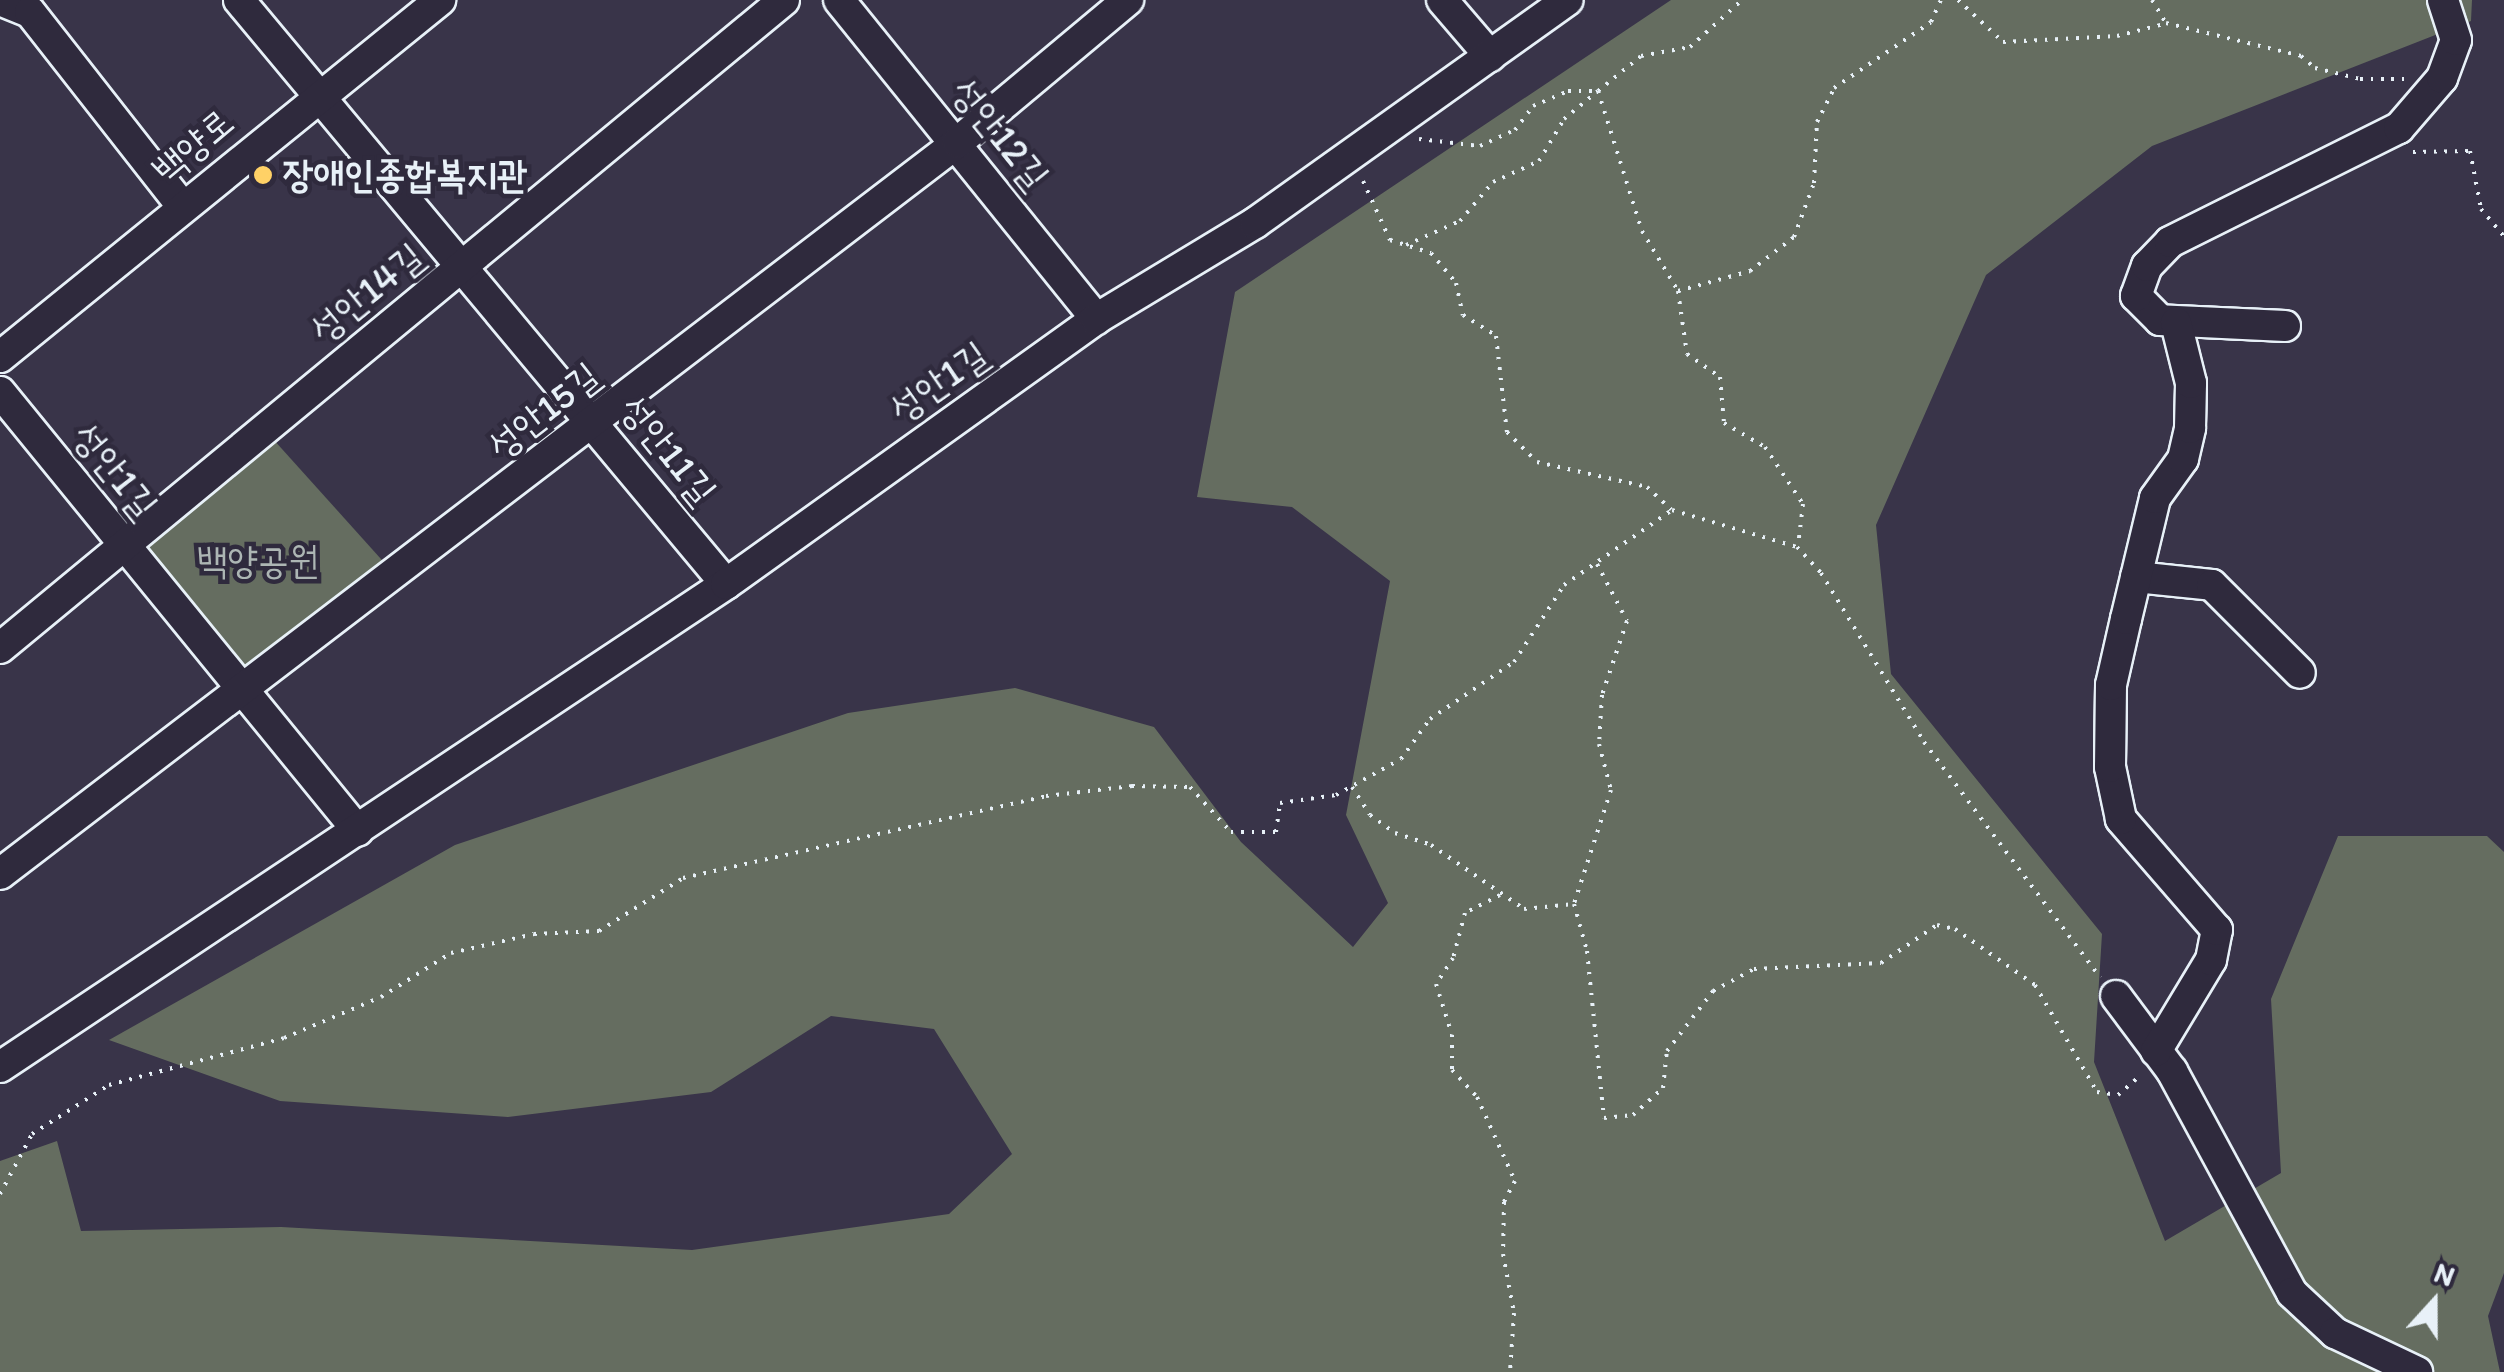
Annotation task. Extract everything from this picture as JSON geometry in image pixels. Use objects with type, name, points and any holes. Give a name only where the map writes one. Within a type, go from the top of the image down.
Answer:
[{"type":"street","points":[[0,0],[30,12],[183,207]]},
{"type":"street","name":"성안11길","points":[[238,0],[464,265],[726,584]]},
{"type":"street","name":"백양로","points":[[0,357],[318,94],[440,0]]},
{"type":"street","name":"성안14길","points":[[0,648],[784,0]]},
{"type":"street","name":"성안12길","points":[[839,0],[958,142],[1096,320]]},
{"type":"street","name":"성안15길","points":[[0,874],[958,142],[1128,0]]},
{"type":"street","points":[[1442,0],[1490,56]]},
{"type":"street","name":"성안1길","points":[[2,1063],[184,940],[358,832],[726,584],[1096,320],[1256,222],[1568,0]]},
{"type":"street","points":[[2285,326],[2160,320],[2136,296],[2146,266],[2170,242],[2399,128],[2432,90],[2456,40],[2443,0]]},
{"type":"street","points":[[2158,1054],[2210,960],[2217,930],[2121,819],[2110,767],[2111,685],[2155,498],[2183,459],[2190,428],[2191,383],[2176,322]]},
{"type":"street","name":"성안1길","points":[[0,392],[122,544],[244,686],[358,832]]},
{"type":"street","points":[[2136,577],[2212,584],[2300,673]]},
{"type":"street","points":[[2116,996],[2158,1054],[2292,1293],[2335,1334],[2417,1372]]},
{"type":"path","points":[[1406,245],[1460,221],[1492,182],[1539,161],[1564,119],[1640,56],[1690,47],[1742,0]]},
{"type":"path","points":[[1678,291],[1750,271],[1794,237],[1814,183],[1817,122],[1834,88],[1931,22],[1941,0]]},
{"type":"path","points":[[1958,0],[2002,42],[2117,36],[2166,23],[2301,56],[2315,68],[2360,79],[2396,75],[2432,90]]},
{"type":"path","points":[[2152,0],[2166,23]]},
{"type":"path","points":[[1417,138],[1480,146],[1514,130],[1533,106],[1568,90],[1598,91]]},
{"type":"path","points":[[1598,91],[1642,231],[1678,291],[1687,354],[1720,378],[1724,422],[1765,447],[1804,504],[1798,547]]},
{"type":"path","points":[[1362,146],[1362,191],[1390,240],[1431,253],[1456,283],[1463,315],[1496,336],[1507,432],[1538,462],[1647,487],[1672,510],[1798,547],[1821,573],[1924,742],[2116,996]]},
{"type":"path","points":[[2398,155],[2434,147],[2470,151],[2481,210],[2504,236]]},
{"type":"path","points":[[0,1194],[32,1134],[109,1085],[284,1038],[381,997],[451,953],[534,934],[599,931],[683,878],[1046,796],[1132,786],[1190,787],[1231,832],[1276,832],[1280,803],[1336,795],[1401,759],[1430,719],[1514,662],[1564,585],[1672,510]]},
{"type":"path","points":[[1597,564],[1627,620],[1602,694],[1599,744],[1611,790],[1574,904],[1586,951],[1604,1118],[1633,1115],[1663,1088],[1666,1051],[1713,991],[1754,969],[1881,964],[1937,925],[1955,929],[2035,985],[2098,1092],[2118,1095],[2158,1054]]},
{"type":"path","points":[[1351,786],[1370,815],[1447,854],[1524,909],[1574,904]]},
{"type":"path","points":[[1500,895],[1464,912],[1453,958],[1436,984],[1452,1035],[1452,1070],[1476,1097],[1515,1180],[1504,1202],[1503,1254],[1514,1313],[1510,1372]]},
{"type":"green space","points":[[1671,0],[2472,0],[2471,21],[2152,146],[1986,275],[1876,525],[1891,674],[2102,934],[2094,1062],[2165,1241],[2281,1173],[2271,999],[2338,836],[2487,836],[2504,852],[2504,1273],[2488,1316],[2500,1372],[0,1372],[0,1161],[57,1141],[81,1231],[281,1227],[692,1250],[949,1214],[1012,1154],[934,1029],[831,1016],[711,1092],[508,1117],[280,1101],[109,1040],[455,845],[848,713],[1015,688],[1154,727],[1241,842],[1353,947],[1388,903],[1346,815],[1390,581],[1292,507],[1197,497],[1235,292]]},
{"type":"green space","name":"백양공원","points":[[264,429],[396,576],[260,699],[128,551]]},
{"type":"place","name":"장애인종합복지관","points":[[263,175]]}]
